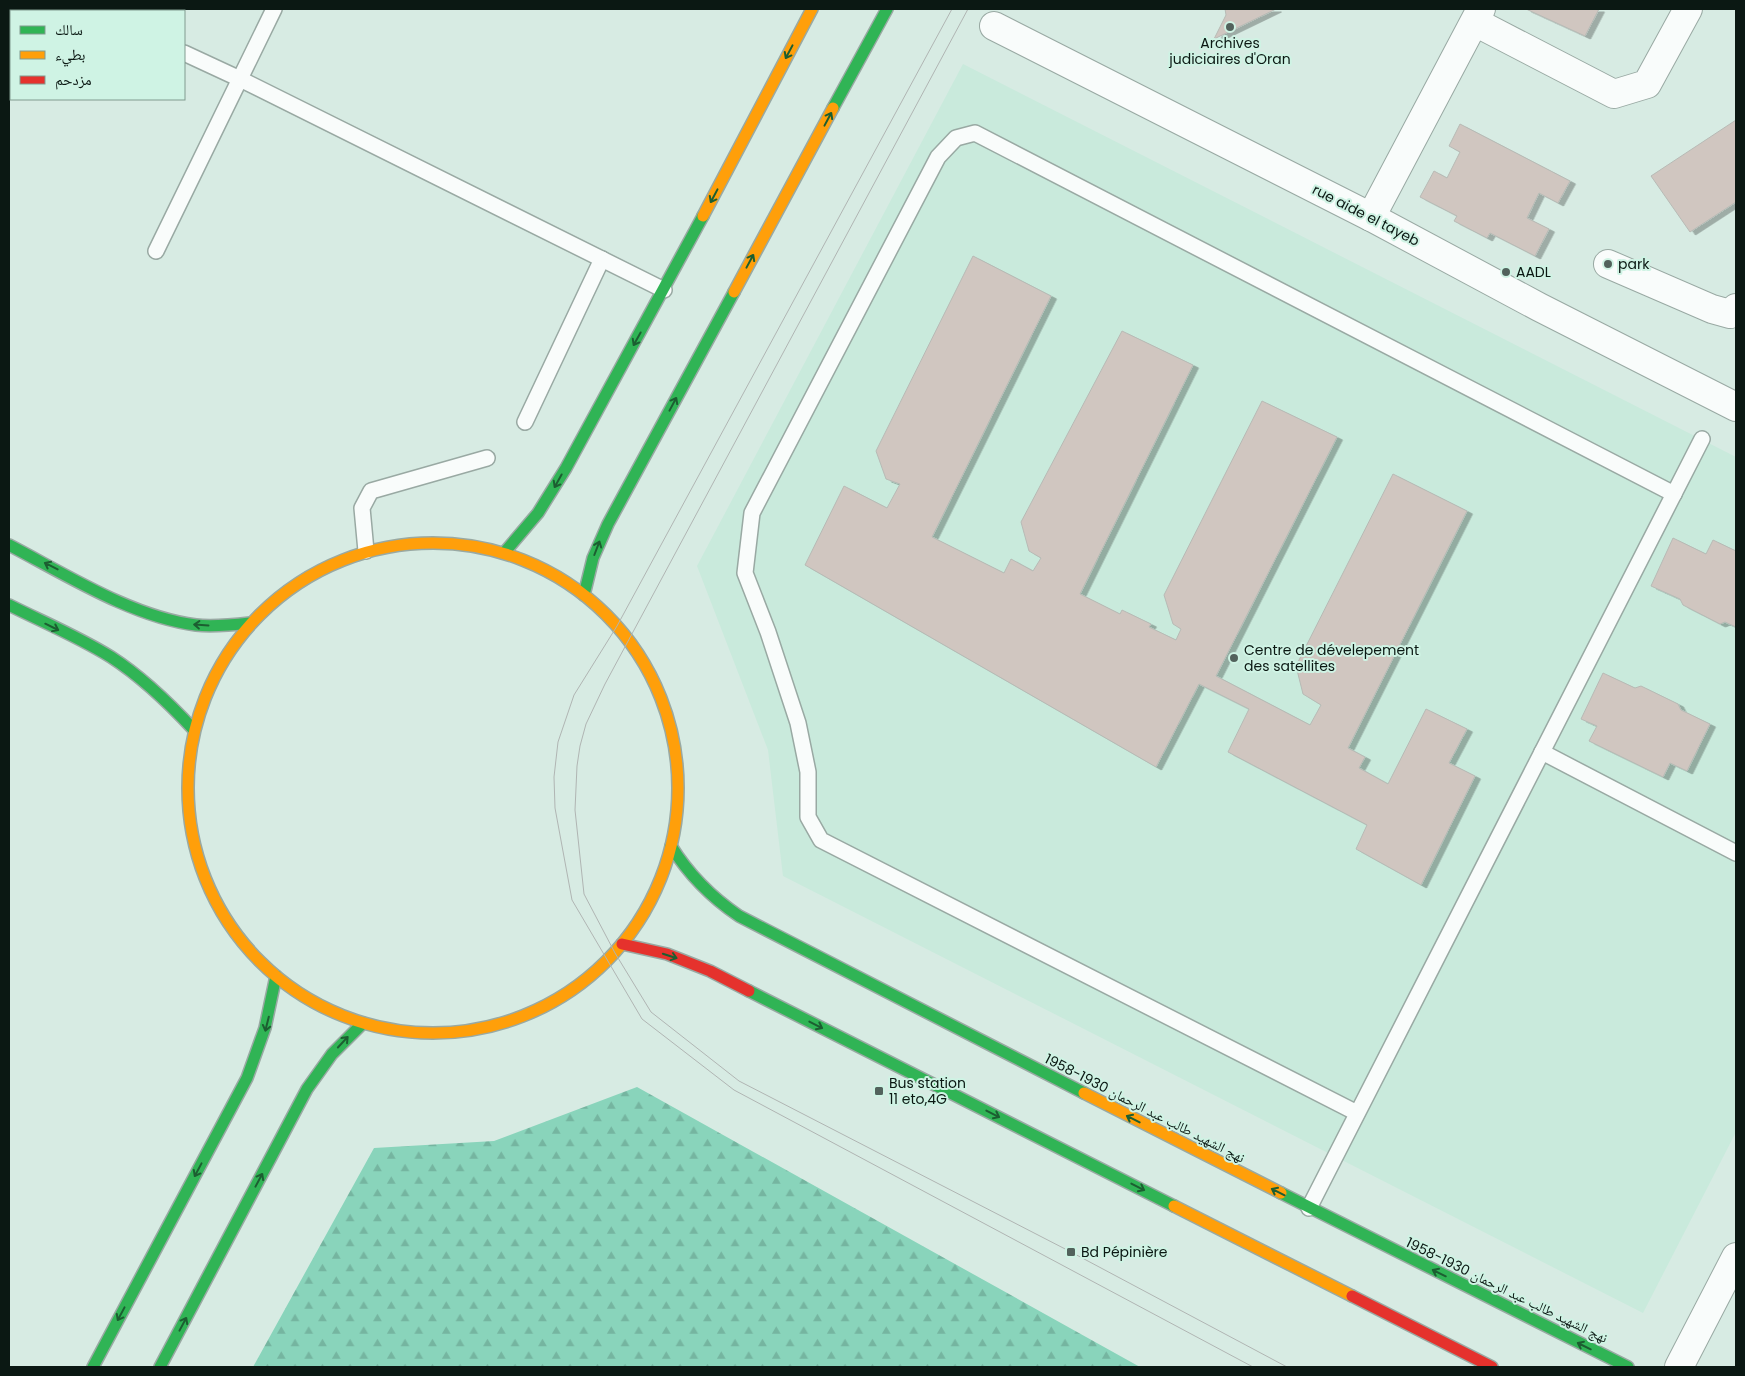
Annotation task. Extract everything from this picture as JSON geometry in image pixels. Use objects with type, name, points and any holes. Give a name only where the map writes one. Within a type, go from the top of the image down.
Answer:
[{"type":"main road","points":[[504,553],[526,530],[552,492],[664,290],[812,9]]},
{"type":"main road","points":[[584,595],[593,558],[608,524],[887,9]]},
{"type":"main road","points":[[425,542],[465,544],[504,553],[546,570],[584,595],[604,612],[629,640],[648,672],[663,705],[673,739],[677,775],[677,811],[671,846],[663,872],[639,922],[622,944],[608,961],[566,994],[519,1018],[468,1031],[414,1033],[363,1023],[332,1012],[310,1000],[276,976],[252,953],[230,926],[213,897],[200,865],[191,832],[187,798],[188,764],[194,730],[203,702],[215,673],[231,647],[250,623],[278,596],[311,574],[347,557],[366,551],[425,542]]},
{"type":"main road","points":[[9,544],[146,614],[171,621],[197,625],[224,626],[250,623]]},
{"type":"main road","points":[[9,605],[96,649],[122,665],[161,696],[194,730]]},
{"type":"main road","name":"نهج الشهيد طالب عبد الرحمان 1930-1958","points":[[671,846],[697,884],[714,899],[745,920],[1308,1208],[1628,1367]]},
{"type":"main road","points":[[622,944],[667,954],[710,971],[1492,1367]]},
{"type":"main road","points":[[93,1367],[251,1070],[266,1027],[276,976]]},
{"type":"main road","points":[[160,1367],[307,1090],[332,1054],[363,1023]]},
{"type":"street","points":[[1371,217],[1478,15],[1614,94],[1647,84],[1688,9]]},
{"type":"street","name":"rue aide el tayeb","points":[[994,26],[1371,217],[1736,407]]},
{"type":"street","points":[[1608,264],[1712,309],[1730,314],[1736,308]]},
{"type":"street","points":[[1679,1367],[1736,1256]]},
{"type":"lane","points":[[156,251],[274,9]]},
{"type":"lane","points":[[185,52],[664,290]]},
{"type":"lane","points":[[1357,1113],[821,840],[808,817],[808,772],[798,723],[768,632],[745,573],[752,513],[938,157],[956,138],[975,133],[1674,494]]},
{"type":"lane","points":[[525,422],[602,259]]},
{"type":"lane","points":[[1308,1208],[1702,439]]},
{"type":"lane","points":[[366,551],[362,508],[371,491],[487,458]]},
{"type":"lane","points":[[1542,752],[1736,853]]},
{"type":"shaded area","name":"Centre de dévelepement des satellites","points":[[963,64],[1736,457],[1736,1132],[1643,1313],[783,876],[768,750],[697,566]]},
{"type":"green space","points":[[637,1087],[1140,1367],[253,1367],[374,1148],[494,1141]]},
{"type":"building","name":"Archives judiciaires d'Oran","points":[[1225,9],[1276,9],[1214,39],[1226,15]]},
{"type":"building","points":[[1526,9],[1599,9],[1585,36]]},
{"type":"building","points":[[1736,120],[1736,202],[1690,232],[1651,176]]},
{"type":"building","points":[[1460,124],[1570,181],[1558,203],[1539,193],[1527,218],[1549,229],[1535,256],[1490,233],[1487,238],[1454,221],[1457,216],[1420,197],[1434,171],[1447,178],[1460,152],[1449,146]]},
{"type":"building","points":[[973,256],[1051,296],[932,537],[1004,573],[1011,559],[1033,571],[1041,558],[1029,551],[1021,522],[1122,331],[1193,365],[1080,594],[1120,614],[1122,610],[1151,624],[1149,627],[1176,640],[1181,629],[1173,624],[1164,595],[1262,401],[1337,437],[1216,676],[1310,725],[1321,705],[1303,694],[1296,666],[1393,474],[1467,511],[1348,748],[1365,757],[1359,768],[1388,784],[1426,709],[1467,729],[1449,763],[1475,776],[1421,885],[1356,849],[1367,825],[1228,752],[1249,709],[1199,684],[1156,767],[805,565],[844,486],[887,508],[900,484],[886,479],[876,451]]},
{"type":"building","points":[[1673,538],[1706,554],[1713,540],[1736,551],[1736,627],[1725,622],[1720,624],[1683,605],[1680,599],[1651,586]]},
{"type":"building","points":[[1603,673],[1635,688],[1641,686],[1678,704],[1681,710],[1710,724],[1687,771],[1670,763],[1663,777],[1589,741],[1597,726],[1581,719]]},
{"type":"tram line","points":[[952,9],[617,626],[574,695],[558,742],[554,777],[555,808],[572,900],[642,1019],[734,1090],[1253,1367]]},
{"type":"tram line","points":[[968,9],[605,684],[586,724],[577,766],[575,810],[584,894],[615,953],[651,1012],[739,1081],[1071,1252],[1287,1367]]},
{"type":"traffic: fast","points":[[833,108],[887,9]]},
{"type":"traffic: fast","points":[[504,553],[538,513],[566,468],[703,216]]},
{"type":"traffic: fast","points":[[584,595],[593,558],[608,524],[734,292]]},
{"type":"traffic: fast","points":[[9,545],[100,593],[148,613],[196,625],[216,626],[250,623]]},
{"type":"traffic: fast","points":[[9,605],[74,636],[111,657],[155,691],[194,730]]},
{"type":"traffic: fast","points":[[671,846],[701,885],[739,916],[1084,1093]]},
{"type":"traffic: fast","points":[[93,1367],[247,1078],[265,1028],[276,976]]},
{"type":"traffic: fast","points":[[749,991],[1174,1206]]},
{"type":"traffic: fast","points":[[160,1367],[307,1089],[332,1054],[363,1023]]},
{"type":"traffic: fast","points":[[1281,1193],[1628,1367]]},
{"type":"traffic: slow","points":[[703,216],[812,9]]},
{"type":"traffic: slow","points":[[734,292],[833,108]]},
{"type":"traffic: slow","points":[[433,543],[481,548],[527,562],[569,584],[606,615],[637,652],[659,694],[673,740],[678,788],[673,836],[659,882],[637,924],[606,961],[569,992],[527,1014],[481,1028],[433,1033],[385,1028],[339,1014],[297,992],[260,961],[229,924],[207,882],[193,836],[188,788],[193,740],[207,694],[229,652],[260,615],[297,584],[339,562],[385,548],[433,543]]},
{"type":"traffic: slow","points":[[1084,1093],[1281,1193]]},
{"type":"traffic: slow","points":[[1174,1206],[1352,1296]]},
{"type":"traffic: jam","points":[[622,944],[667,954],[710,971],[749,991]]},
{"type":"traffic: jam","points":[[1352,1296],[1492,1367]]},
{"type":"place","name":"Archives judiciaires d'Oran","points":[[1230,27]]},
{"type":"place","name":"park","points":[[1608,264]]},
{"type":"place","name":"AADL","points":[[1506,272]]},
{"type":"place","name":"Centre de dévelepement des satellites","points":[[1234,658]]},
{"type":"place","name":"Bus station 11 eto,4G","points":[[879,1091]]},
{"type":"place","name":"Bd Pépinière","points":[[1071,1252]]}]
